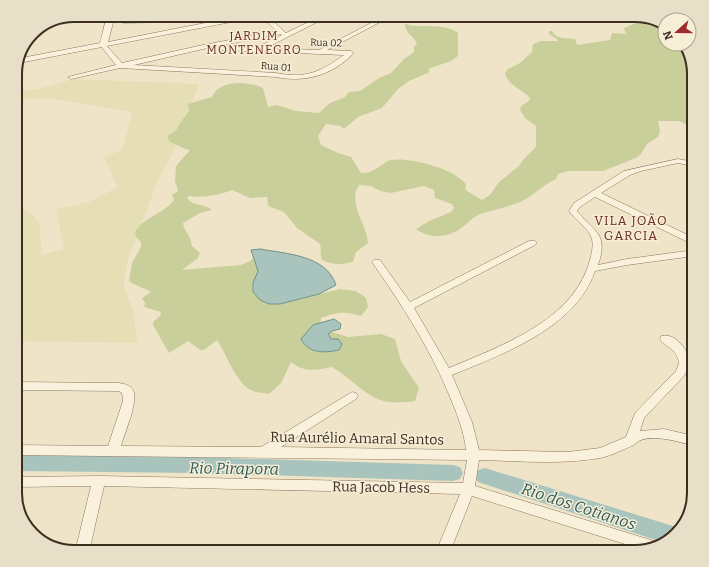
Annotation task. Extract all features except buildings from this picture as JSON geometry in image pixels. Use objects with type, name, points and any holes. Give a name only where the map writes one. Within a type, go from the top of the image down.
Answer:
[{"type":"street","points":[[103,45],[109,22]]},
{"type":"street","points":[[24,60],[221,22]]},
{"type":"street","points":[[270,22],[284,34]]},
{"type":"street","points":[[259,49],[284,34],[312,22]]},
{"type":"street","points":[[321,51],[377,22]]},
{"type":"street","points":[[72,77],[203,47],[284,34]]},
{"type":"street","points":[[103,45],[121,66]]},
{"type":"street","name":"Rua 02","points":[[203,47],[351,53]]},
{"type":"street","name":"Rua 01","points":[[121,66],[306,78],[317,74],[351,53]]},
{"type":"street","points":[[447,373],[532,334],[556,316],[583,292],[593,269],[597,240],[592,230],[576,216],[573,211],[577,205],[627,173],[678,161],[687,163]]},
{"type":"street","points":[[594,193],[687,239]]},
{"type":"street","points":[[408,307],[532,243]]},
{"type":"street","points":[[593,269],[627,262],[687,255]]},
{"type":"street","points":[[377,262],[408,307],[447,373],[469,430],[473,454],[468,489],[447,545]]},
{"type":"street","points":[[630,442],[639,416],[680,373],[685,363],[683,353],[675,344],[665,339]]},
{"type":"street","points":[[22,386],[118,387],[125,389],[128,392],[129,401],[113,450]]},
{"type":"street","points":[[265,451],[352,396]]},
{"type":"street","name":"Rua Aurélio Amaral Santos","points":[[22,450],[265,451],[568,457],[601,453],[630,442],[642,435],[664,434],[687,439]]},
{"type":"street","points":[[84,545],[99,481]]},
{"type":"street","name":"Rua Jacob Hess","points":[[22,482],[99,481],[468,489],[642,544]]},
{"type":"shaded area","points":[[74,79],[199,84],[173,152],[158,180],[127,262],[124,285],[134,315],[137,343],[22,341],[22,207],[39,221],[42,255],[64,249],[56,209],[89,202],[118,187],[104,157],[122,150],[132,112],[49,98],[22,100],[22,92]]},
{"type":"green space","points":[[123,22],[174,22],[123,24]]},
{"type":"green space","points":[[634,22],[654,26],[657,27],[657,52],[682,52],[686,64],[687,74],[687,125],[679,121],[658,121],[660,131],[658,137],[647,144],[641,154],[636,158],[603,171],[568,171],[558,174],[556,179],[525,200],[478,215],[452,233],[434,236],[422,233],[416,229],[429,221],[451,212],[454,208],[452,204],[435,198],[434,190],[424,186],[391,193],[380,191],[371,186],[359,185],[355,199],[356,206],[367,236],[368,243],[356,252],[353,262],[333,264],[322,260],[320,244],[297,228],[284,212],[268,206],[267,197],[250,198],[232,190],[211,196],[189,196],[187,198],[193,203],[206,206],[212,210],[200,213],[183,223],[192,246],[200,253],[198,258],[182,270],[241,265],[250,261],[260,251],[264,303],[278,304],[340,289],[356,291],[366,298],[368,307],[361,316],[350,313],[332,314],[321,318],[320,328],[348,337],[381,334],[395,339],[401,361],[419,388],[415,401],[387,402],[377,399],[332,367],[310,370],[301,368],[291,362],[281,383],[269,394],[255,392],[247,388],[242,383],[217,340],[204,350],[200,350],[188,341],[169,353],[153,325],[153,322],[160,316],[161,312],[144,307],[145,303],[142,298],[151,292],[134,285],[129,281],[132,263],[141,247],[141,242],[136,237],[135,232],[144,222],[169,205],[174,200],[172,195],[178,191],[175,181],[176,166],[190,150],[170,142],[167,136],[177,130],[178,126],[189,111],[188,104],[212,97],[216,91],[228,84],[243,83],[263,88],[268,107],[277,105],[296,111],[319,113],[330,103],[345,97],[349,92],[360,91],[379,78],[391,73],[404,59],[414,52],[414,47],[417,43],[408,32],[405,24],[413,26],[437,26],[454,30],[458,33],[458,56],[451,61],[428,69],[430,72],[409,81],[398,89],[382,108],[358,117],[344,129],[340,126],[326,124],[318,136],[321,145],[351,157],[361,173],[372,171],[391,160],[407,160],[424,163],[454,174],[466,184],[465,189],[467,191],[482,200],[490,195],[499,182],[519,166],[536,147],[536,126],[525,118],[520,110],[521,106],[529,101],[530,98],[509,81],[505,73],[508,69],[520,63],[532,52],[533,44],[541,41],[557,41],[558,40],[549,34],[549,31],[552,31],[558,37],[575,39],[577,45],[610,40],[612,33],[626,34],[624,28],[636,23]]},
{"type":"water","points":[[260,249],[293,255],[315,262],[324,267],[331,275],[336,285],[319,294],[280,304],[269,304],[260,300],[253,292],[253,283],[258,271],[251,250]]},
{"type":"water","points":[[334,319],[341,324],[340,329],[332,331],[328,334],[331,339],[338,339],[342,344],[339,350],[322,352],[313,350],[304,344],[301,339],[313,325]]},
{"type":"waterway","name":"Rio Pirapora","points":[[22,463],[195,465],[453,473]]},
{"type":"waterway","name":"Rio dos Cotianos","points":[[485,476],[667,534]]},
{"type":"district","name":"JARDIM MONTENEGRO","points":[[254,43]]},
{"type":"district","name":"VILA JOÃO GARCIA","points":[[631,228]]}]
